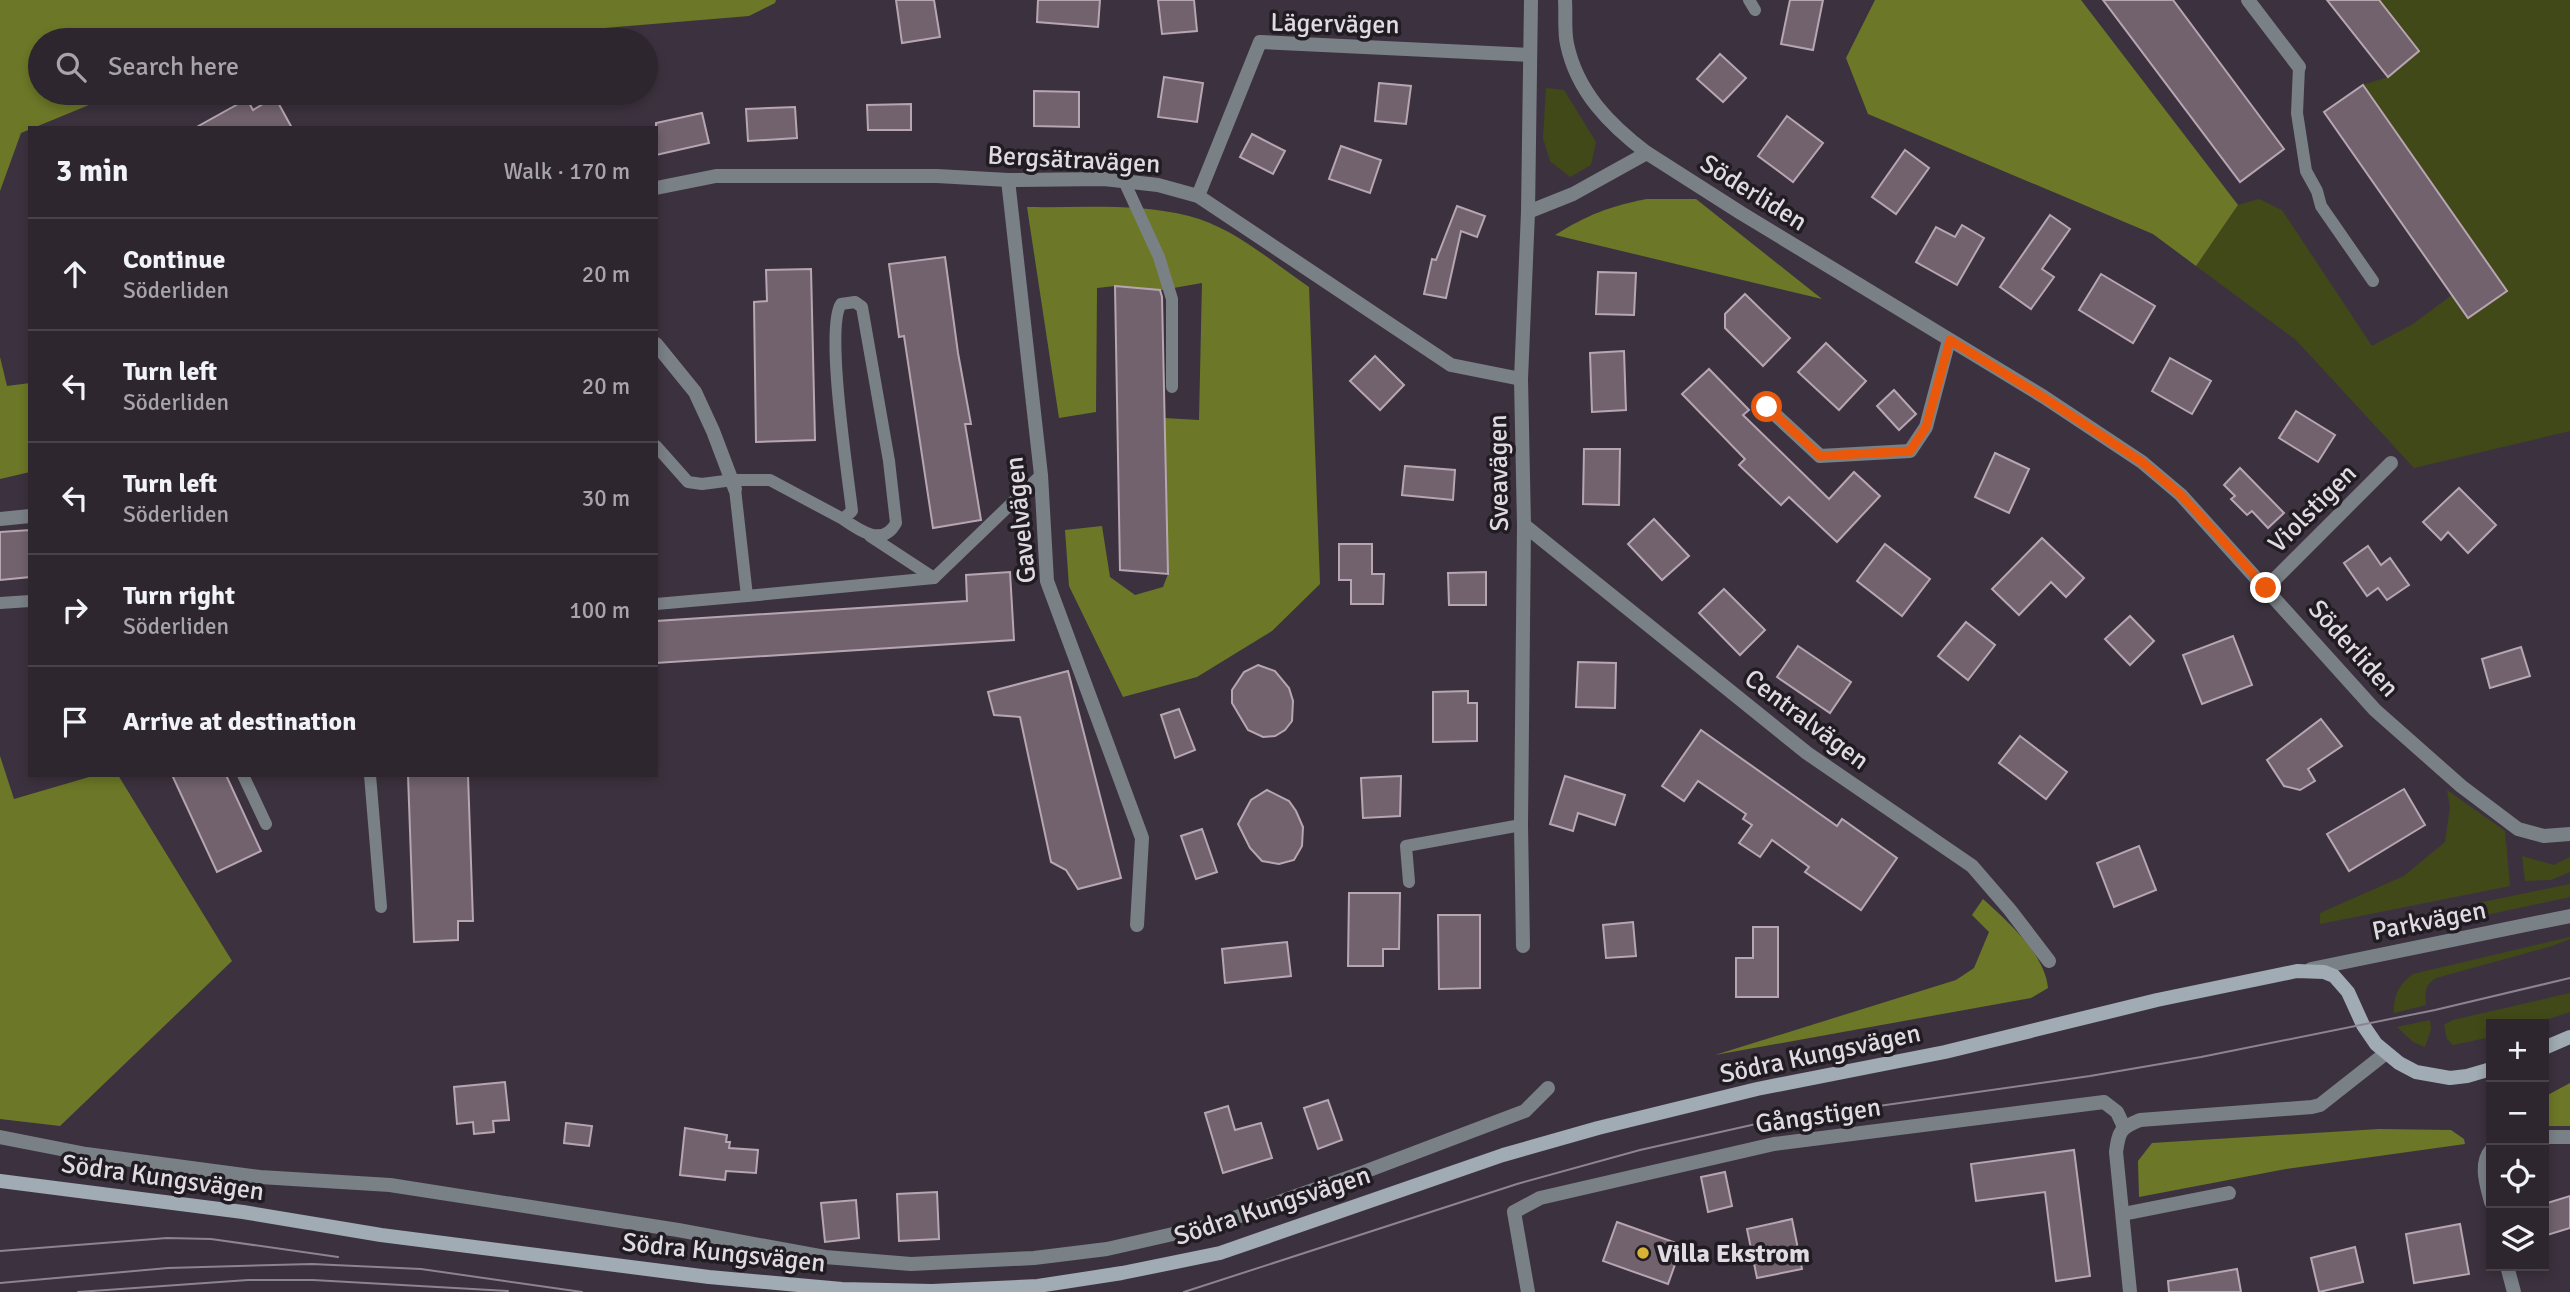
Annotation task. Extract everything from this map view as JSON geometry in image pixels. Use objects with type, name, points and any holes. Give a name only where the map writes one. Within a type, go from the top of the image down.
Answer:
[{"type":"main road","name":"Södra Kungsvägen","points":[[0,1181],[243,1212],[381,1235],[709,1278],[842,1289],[932,1291],[1038,1286],[1122,1273],[1220,1253],[1503,1155],[1598,1128],[1757,1089],[1945,1052],[2157,1000],[2298,971],[2324,972],[2334,976],[2348,992],[2364,1025],[2386,1053],[2416,1072],[2450,1078],[2486,1070]]},
{"type":"main road","points":[[2549,1046],[2570,1037]]},
{"type":"street","name":"Sveavägen","points":[[1523,946],[1521,825],[1524,525],[1521,379],[1528,212],[1531,0]]},
{"type":"street","name":"Söderliden","points":[[1565,0],[1566,42],[1572,63],[1585,90],[1620,132],[1647,153],[2043,397],[2142,462],[2181,495],[2375,710],[2461,786],[2518,829],[2544,836],[2570,834]]},
{"type":"street","points":[[2248,0],[2299,67]]},
{"type":"street","name":"Lägervägen","points":[[1198,196],[1260,42],[1530,55]]},
{"type":"street","points":[[1528,212],[1565,198],[1647,153]]},
{"type":"street","name":"Bergsätravägen","points":[[658,188],[716,176],[937,176],[1008,180],[1124,181],[1158,185],[1198,196],[1451,365],[1521,379]]},
{"type":"street","name":"Gavelvägen","points":[[1008,180],[1041,475],[1047,581],[1142,838],[1137,925]]},
{"type":"street","points":[[1767,407],[1820,456],[1910,451],[1926,427],[1950,340]]},
{"type":"street","points":[[658,346],[695,392],[734,484]]},
{"type":"street","name":"Violstigen","points":[[2266,588],[2391,463]]},
{"type":"street","points":[[0,519],[28,516]]},
{"type":"street","name":"Centralvägen","points":[[1524,525],[1807,753],[1972,866],[2049,961]]},
{"type":"street","name":"Parkvägen","points":[[2298,971],[2570,916]]},
{"type":"street","points":[[2130,1292],[2116,1152],[2119,1132],[2124,1127],[2140,1119],[2296,1110],[2320,1105],[2386,1053]]},
{"type":"street","name":"Södra Kungsvägen","points":[[0,1137],[86,1154],[260,1177],[390,1185],[678,1230],[825,1257],[911,1264],[1034,1258],[1107,1249],[1217,1224],[1525,1111],[1549,1088]]},
{"type":"street","name":"Gångstigen","points":[[1528,1292],[1514,1212],[1540,1198],[1774,1144],[2104,1102],[2117,1112],[2124,1127]]},
{"type":"street","points":[[2549,1137],[2570,1136]]},
{"type":"street","points":[[2486,1156],[2486,1180]]},
{"type":"street","points":[[2123,1214],[2230,1193]]},
{"type":"street","points":[[2508,1271],[2514,1292]]},
{"type":"lane","points":[[2299,67],[2297,113],[2306,171],[2317,191],[2321,206],[2373,281]]},
{"type":"lane","points":[[1124,181],[1159,257],[1172,299],[1172,387]]},
{"type":"lane","points":[[842,519],[852,511],[837,379],[836,328],[837,310],[841,303],[849,301],[862,307],[896,508],[897,523],[892,531],[881,536],[870,536]]},
{"type":"lane","points":[[658,448],[688,482],[734,484],[769,480],[842,519],[934,578]]},
{"type":"lane","points":[[658,604],[934,578],[1041,475]]},
{"type":"lane","points":[[734,484],[747,596]]},
{"type":"lane","points":[[0,603],[28,601]]},
{"type":"lane","points":[[244,777],[266,824]]},
{"type":"lane","points":[[370,777],[381,907]]},
{"type":"lane","points":[[1409,882],[1406,846],[1521,825]]},
{"type":"green space","points":[[0,0],[776,0],[749,16],[604,28],[28,28],[28,105],[89,105],[38,126],[28,126],[28,130],[21,133],[0,191]]},
{"type":"green space","points":[[1875,0],[2081,0],[2238,205],[2196,266],[2153,234],[1868,114],[1846,58]]},
{"type":"green space","points":[[2379,0],[2570,0],[2570,431],[2414,468],[2296,340],[2196,266],[2238,205],[2259,199],[2282,210],[2372,346],[2413,324],[2452,295],[2468,318],[2506,291],[2363,85],[2388,77],[2419,51]]},
{"type":"green space","points":[[1546,88],[1564,90],[1596,142],[1591,165],[1570,177],[1550,161],[1543,138]]},
{"type":"green space","points":[[1647,199],[1696,199],[1822,299],[1555,235],[1599,212]]},
{"type":"green space","points":[[1027,207],[1149,209],[1189,216],[1237,237],[1309,287],[1320,584],[1272,631],[1197,677],[1123,697],[1069,586],[1065,530],[1102,526],[1110,577],[1135,595],[1163,587],[1168,574],[1164,418],[1199,420],[1202,283],[1162,290],[1115,286],[1097,288],[1096,412],[1059,418]]},
{"type":"green space","points":[[0,357],[7,386],[28,383],[28,472],[0,479]]},
{"type":"green space","points":[[0,756],[14,799],[89,777],[119,777],[232,961],[60,1126],[0,1119]]},
{"type":"green space","points":[[2447,790],[2505,831],[2510,886],[2320,924],[2320,913],[2404,876],[2445,842],[2450,807]]},
{"type":"green space","points":[[2522,856],[2554,865],[2570,857],[2570,872],[2551,880],[2525,881]]},
{"type":"green space","points":[[2570,884],[2570,897],[2393,935],[2391,921]]},
{"type":"green space","points":[[1983,899],[2032,951],[2040,963],[2048,988],[2031,998],[1715,1055],[1956,980],[1974,968],[1989,932],[1972,915]]},
{"type":"green space","points":[[2570,937],[2552,946],[2436,978],[2427,986],[2426,1005],[2394,1013],[2398,991],[2413,974]]},
{"type":"green space","points":[[2570,993],[2570,1012],[2548,1019],[2486,1019],[2486,1038],[2453,1045],[2447,1039],[2444,1025],[2453,1020]]},
{"type":"green space","points":[[2430,1020],[2431,1029],[2425,1047],[2413,1042],[2397,1027]]},
{"type":"green space","points":[[2570,1083],[2570,1126],[2549,1126],[2549,1094]]},
{"type":"green space","points":[[2379,1129],[2451,1130],[2464,1139],[2465,1144],[2286,1169],[2139,1197],[2138,1161],[2152,1143]]},
{"type":"building","points":[[896,0],[934,0],[940,37],[902,43]]},
{"type":"building","points":[[1038,0],[1100,0],[1098,27],[1037,22]]},
{"type":"building","points":[[1158,0],[1194,0],[1197,31],[1162,34]]},
{"type":"building","points":[[1790,0],[1823,0],[1813,50],[1781,44]]},
{"type":"building","points":[[2103,0],[2173,0],[2284,149],[2240,182]]},
{"type":"building","points":[[2327,0],[2379,0],[2419,51],[2388,77]]},
{"type":"building","points":[[1720,54],[1746,78],[1723,102],[1697,79]]},
{"type":"building","points":[[1164,77],[1203,83],[1197,122],[1158,117]]},
{"type":"building","points":[[1379,83],[1411,86],[1406,124],[1375,121]]},
{"type":"building","points":[[2363,85],[2507,291],[2468,318],[2324,112]]},
{"type":"building","points":[[1034,91],[1079,92],[1079,127],[1034,126]]},
{"type":"building","points":[[911,104],[911,130],[868,130],[867,105]]},
{"type":"building","points":[[236,105],[250,105],[253,110],[261,105],[279,105],[291,126],[199,126]]},
{"type":"building","points":[[795,107],[797,138],[748,141],[746,109]]},
{"type":"building","points":[[702,113],[709,143],[658,155],[656,123]]},
{"type":"building","points":[[1787,116],[1823,143],[1793,182],[1758,156]]},
{"type":"building","points":[[1252,134],[1285,151],[1273,174],[1240,157]]},
{"type":"building","points":[[1341,146],[1381,160],[1370,193],[1329,179]]},
{"type":"building","points":[[1905,150],[1929,168],[1896,214],[1872,197]]},
{"type":"building","points":[[1457,206],[1485,216],[1477,237],[1461,231],[1446,298],[1424,294],[1432,259],[1436,260]]},
{"type":"building","points":[[2050,215],[2070,229],[2042,269],[2054,277],[2031,309],[2000,287]]},
{"type":"building","points":[[1962,225],[1984,238],[1957,285],[1916,262],[1936,227],[1955,237]]},
{"type":"building","points":[[945,257],[971,424],[965,424],[981,520],[933,528],[904,336],[899,337],[889,264]]},
{"type":"building","points":[[811,269],[815,440],[756,442],[754,302],[767,301],[766,270]]},
{"type":"building","points":[[1598,272],[1636,273],[1634,315],[1596,314]]},
{"type":"building","points":[[2101,274],[2155,306],[2133,343],[2079,310]]},
{"type":"building","points":[[1115,286],[1160,290],[1162,297],[1168,574],[1120,570]]},
{"type":"building","points":[[1745,294],[1790,338],[1763,366],[1725,328],[1725,314]]},
{"type":"building","points":[[1826,343],[1866,381],[1839,410],[1798,372]]},
{"type":"building","points":[[1624,351],[1626,410],[1592,412],[1590,353]]},
{"type":"building","points":[[1375,356],[1404,385],[1380,410],[1350,381]]},
{"type":"building","points":[[2170,358],[2211,381],[2192,414],[2152,391]]},
{"type":"building","points":[[1709,369],[1749,410],[1743,415],[1829,499],[1854,472],[1880,496],[1837,542],[1789,497],[1781,505],[1739,465],[1745,459],[1682,394]]},
{"type":"building","points":[[1894,390],[1916,414],[1899,430],[1877,406]]},
{"type":"building","points":[[2296,411],[2335,435],[2318,462],[2279,438]]},
{"type":"building","points":[[1584,449],[1620,449],[1619,505],[1583,504]]},
{"type":"building","points":[[1995,453],[2029,469],[2009,513],[1975,497]]},
{"type":"building","points":[[1405,466],[1455,470],[1453,500],[1402,495]]},
{"type":"building","points":[[2240,468],[2284,513],[2268,528],[2252,511],[2247,515],[2231,499],[2235,496],[2224,485]]},
{"type":"building","points":[[2459,488],[2496,525],[2468,553],[2448,532],[2441,540],[2423,522]]},
{"type":"building","points":[[1654,519],[1689,556],[1662,580],[1628,544]]},
{"type":"building","points":[[28,530],[28,577],[0,580],[0,532]]},
{"type":"building","points":[[2042,538],[2084,578],[2066,597],[2051,582],[2019,615],[1992,589]]},
{"type":"building","points":[[1339,544],[1372,544],[1372,574],[1384,574],[1383,604],[1351,604],[1351,580],[1339,580]]},
{"type":"building","points":[[1885,544],[1930,579],[1902,616],[1857,581]]},
{"type":"building","points":[[2368,546],[2381,565],[2390,558],[2409,585],[2387,600],[2378,588],[2367,596],[2344,563]]},
{"type":"building","points":[[1010,572],[1014,640],[658,663],[658,621],[967,601],[966,575]]},
{"type":"building","points":[[1486,572],[1486,605],[1449,605],[1448,573]]},
{"type":"building","points":[[1724,589],[1765,630],[1740,655],[1699,613]]},
{"type":"building","points":[[2130,616],[2154,641],[2130,665],[2105,639]]},
{"type":"building","points":[[1966,622],[1995,645],[1968,680],[1938,656]]},
{"type":"building","points":[[2233,636],[2252,685],[2202,704],[2183,655]]},
{"type":"building","points":[[1798,646],[1851,682],[1830,713],[1777,677]]},
{"type":"building","points":[[2521,647],[2530,676],[2490,688],[2482,659]]},
{"type":"building","points":[[1578,662],[1616,663],[1615,708],[1576,707]]},
{"type":"building","points":[[1258,665],[1275,671],[1289,688],[1293,701],[1292,721],[1285,730],[1275,736],[1263,737],[1248,730],[1232,703],[1232,690],[1244,672]]},
{"type":"building","points":[[1068,671],[1121,878],[1078,889],[1066,870],[1051,862],[1020,717],[994,715],[988,692]]},
{"type":"building","points":[[1468,691],[1468,703],[1477,703],[1477,741],[1433,742],[1433,692]]},
{"type":"building","points":[[1179,709],[1195,750],[1175,758],[1161,715]]},
{"type":"building","points":[[2321,719],[2342,746],[2308,769],[2315,781],[2300,790],[2284,786],[2267,760]]},
{"type":"building","points":[[1701,730],[1837,826],[1842,819],[1897,858],[1861,910],[1805,872],[1809,867],[1772,840],[1760,857],[1739,843],[1752,825],[1743,819],[1746,814],[1698,781],[1684,801],[1662,786]]},
{"type":"building","points":[[2020,736],[2067,772],[2046,799],[1999,763]]},
{"type":"building","points":[[1401,776],[1400,816],[1363,818],[1361,778]]},
{"type":"building","points":[[1565,776],[1625,795],[1615,825],[1578,813],[1573,831],[1550,824]]},
{"type":"building","points":[[173,777],[227,777],[261,851],[217,872]]},
{"type":"building","points":[[408,777],[468,777],[473,921],[458,921],[458,940],[414,942]]},
{"type":"building","points":[[2404,789],[2425,825],[2349,871],[2327,834]]},
{"type":"building","points":[[1267,790],[1289,801],[1303,827],[1302,846],[1294,860],[1279,864],[1262,861],[1250,848],[1238,824],[1251,800]]},
{"type":"building","points":[[1202,829],[1217,872],[1196,879],[1181,836]]},
{"type":"building","points":[[2139,846],[2156,890],[2114,907],[2097,863]]},
{"type":"building","points":[[1349,893],[1400,893],[1399,949],[1383,949],[1383,966],[1348,966]]},
{"type":"building","points":[[1438,915],[1480,915],[1480,988],[1439,989]]},
{"type":"building","points":[[1633,922],[1636,956],[1606,958],[1603,925]]},
{"type":"building","points":[[1753,927],[1778,927],[1778,997],[1736,997],[1736,958],[1753,958]]},
{"type":"building","points":[[1287,942],[1291,976],[1225,983],[1222,949]]},
{"type":"building","points":[[505,1082],[509,1120],[493,1121],[494,1132],[474,1134],[473,1122],[457,1124],[454,1087]]},
{"type":"building","points":[[1328,1100],[1342,1140],[1318,1149],[1304,1108]]},
{"type":"building","points":[[1228,1106],[1235,1130],[1261,1123],[1272,1158],[1223,1173],[1205,1113]]},
{"type":"building","points":[[566,1123],[592,1126],[589,1146],[564,1143]]},
{"type":"building","points":[[685,1128],[727,1135],[729,1148],[758,1150],[756,1173],[726,1171],[725,1180],[680,1175]]},
{"type":"building","points":[[2074,1150],[2090,1276],[2056,1281],[2045,1192],[1976,1201],[1971,1164]]},
{"type":"building","points":[[1725,1172],[1732,1206],[1708,1212],[1701,1177]]},
{"type":"building","points":[[937,1192],[939,1239],[899,1241],[897,1194]]},
{"type":"building","points":[[2570,1196],[2570,1228],[2549,1234],[2549,1202]]},
{"type":"building","points":[[856,1200],[859,1238],[825,1242],[821,1203]]},
{"type":"building","points":[[1792,1219],[1802,1269],[1757,1278],[1747,1229]]},
{"type":"building","name":"Villa Ekstrom","points":[[1617,1222],[1682,1245],[1668,1284],[1603,1261]]},
{"type":"building","points":[[2460,1224],[2469,1274],[2414,1283],[2406,1234]]},
{"type":"building","points":[[2355,1247],[2363,1282],[2319,1292],[2311,1258]]},
{"type":"building","points":[[2237,1269],[2241,1292],[2169,1292],[2168,1281]]},
{"type":"tram line","points":[[1184,1292],[1517,1184],[1640,1150],[1765,1122],[2090,1076],[2201,1057],[2435,1010],[2570,978]]},
{"type":"tram line","points":[[0,1251],[167,1238],[211,1239],[338,1257]]},
{"type":"tram line","points":[[0,1283],[168,1268],[312,1264],[421,1269],[582,1292]]},
{"type":"tram line","points":[[78,1292],[248,1280],[313,1280],[508,1291]]},
{"type":"place","name":"Villa Ekstrom","points":[[1643,1253]]},
{"type":"route","points":[[1767,407],[1820,456],[1910,451],[1926,427],[1950,340],[2142,462],[2181,495],[2266,588]]}]
